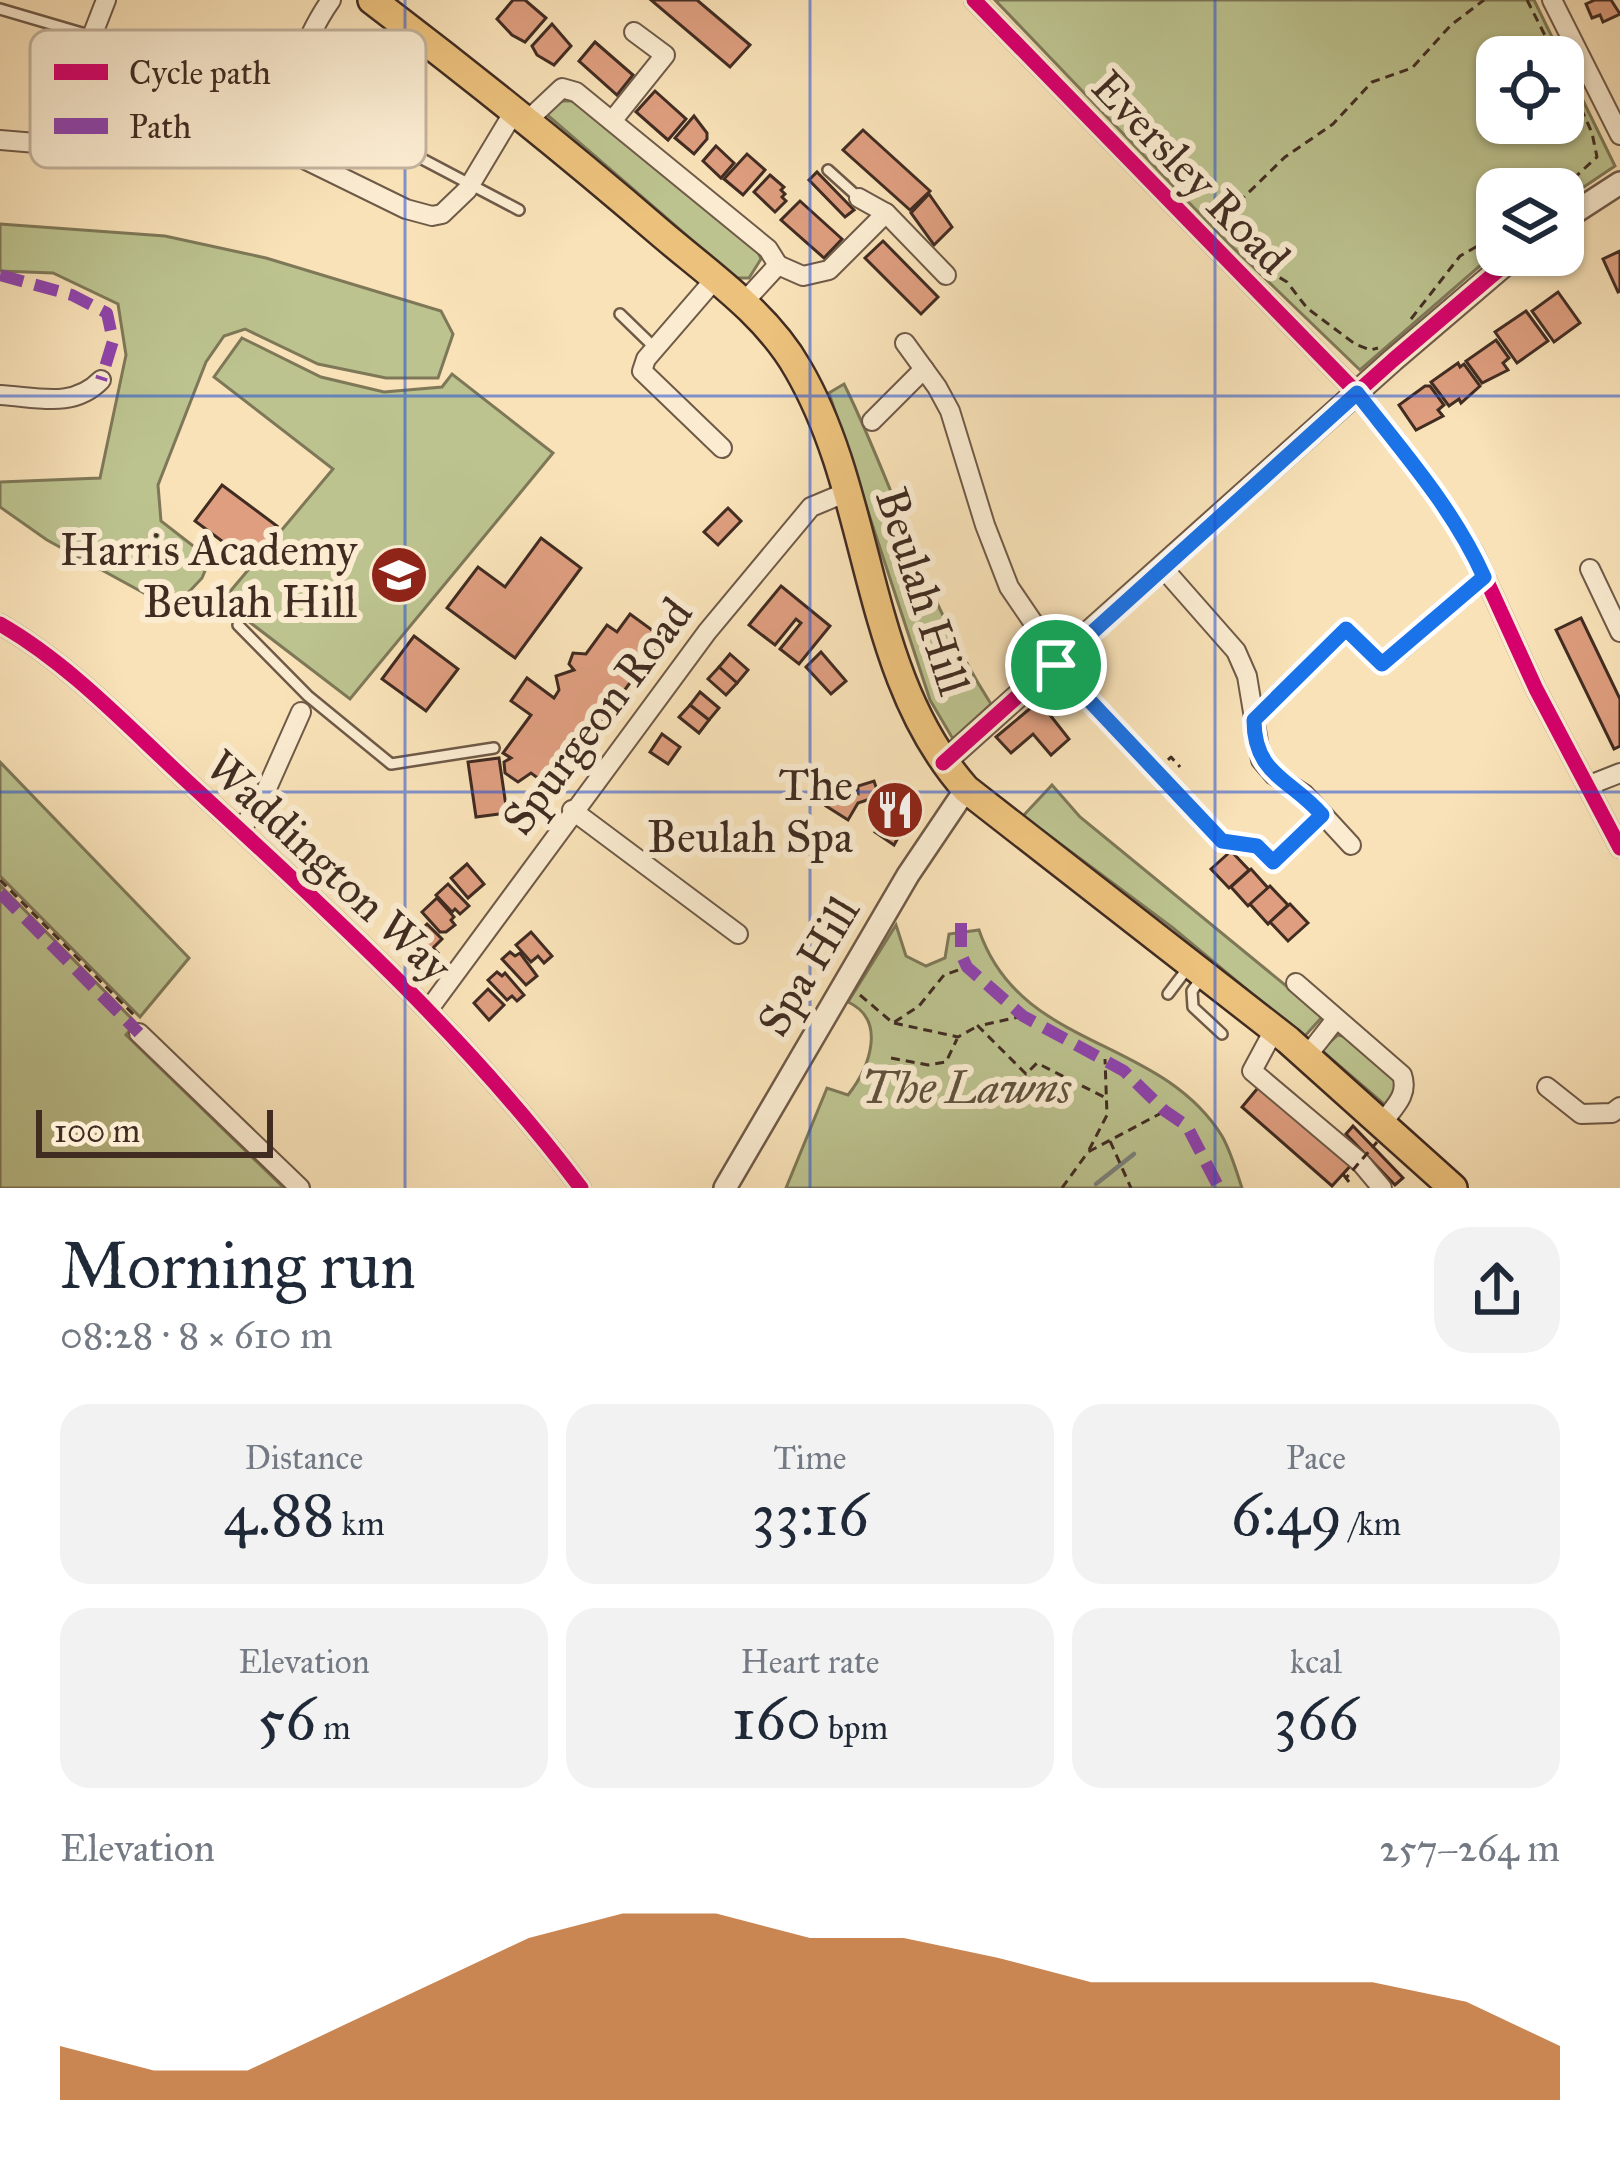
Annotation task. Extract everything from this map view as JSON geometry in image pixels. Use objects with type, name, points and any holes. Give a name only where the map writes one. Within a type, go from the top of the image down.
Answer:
[{"type":"main road","name":"Beulah Hill","points":[[372,0],[411,30]]},
{"type":"main road","name":"Beulah Hill","points":[[426,41],[522,115],[774,334],[799,370],[848,492],[894,656],[917,716],[943,763],[966,789],[1307,1056],[1380,1132],[1453,1188]]},
{"type":"street","points":[[94,30],[106,0]]},
{"type":"street","points":[[311,30],[331,0]]},
{"type":"street","name":"Eversley Road","points":[[974,0],[1214,233],[1357,393],[1436,493],[1463,534],[1620,848]]},
{"type":"street","points":[[1552,0],[1620,135]]},
{"type":"street","points":[[612,121],[665,56],[634,32]]},
{"type":"street","points":[[325,168],[418,214],[442,214],[522,115],[562,88],[576,92],[612,121],[768,249],[778,265],[803,276],[829,270],[886,213]]},
{"type":"street","points":[[0,140],[30,143]]},
{"type":"street","points":[[1584,206],[1620,183]]},
{"type":"street","points":[[859,198],[886,213],[946,274]]},
{"type":"street","points":[[743,303],[778,265]]},
{"type":"street","points":[[943,763],[1492,276]]},
{"type":"street","points":[[715,279],[643,365],[644,377],[722,448]]},
{"type":"street","points":[[905,343],[950,411],[1009,587],[1058,663]]},
{"type":"street","points":[[872,422],[924,369]]},
{"type":"street","points":[[0,395],[69,399],[89,392],[101,380]]},
{"type":"street","name":"Spurgeon Road","points":[[429,1009],[707,632],[794,526],[818,503],[848,492]]},
{"type":"street","points":[[1162,568],[1235,651],[1247,676],[1262,760],[1274,776],[1304,794],[1351,845]]},
{"type":"street","points":[[1590,569],[1620,632]]},
{"type":"street","points":[[1399,651],[1484,577]]},
{"type":"street","name":"Waddington Way","points":[[0,624],[61,668],[429,1009],[581,1188]]},
{"type":"street","points":[[240,830],[260,803],[304,704]]},
{"type":"street","points":[[1587,786],[1620,773]]},
{"type":"street","name":"Spa Hill","points":[[725,1188],[908,874],[966,789]]},
{"type":"street","points":[[572,810],[738,934]]},
{"type":"street","points":[[1296,982],[1402,1076],[1406,1086],[1402,1097],[1380,1132]]},
{"type":"street","points":[[1307,1056],[1336,1019]]},
{"type":"street","points":[[1274,1030],[1252,1071],[1361,1163],[1382,1188]]},
{"type":"street","points":[[139,1033],[300,1188]]},
{"type":"street","points":[[1547,1087],[1581,1114],[1612,1114],[1620,1107]]},
{"type":"lane","points":[[0,9],[72,30]]},
{"type":"lane","points":[[426,162],[519,210]]},
{"type":"lane","points":[[828,170],[859,198]]},
{"type":"lane","points":[[620,314],[655,348]]},
{"type":"lane","points":[[238,625],[304,704],[391,764],[494,748]]},
{"type":"lane","points":[[1168,994],[1198,970]]},
{"type":"lane","points":[[1198,970],[1193,1007],[1222,1034]]},
{"type":"path","points":[[1389,343],[1370,350],[1354,344],[1307,308],[1287,282],[1214,233],[1285,157],[1333,124],[1372,82],[1412,68],[1451,25],[1484,0]]},
{"type":"path","points":[[1526,0],[1545,36]]},
{"type":"path","points":[[1584,115],[1597,157],[1584,169]]},
{"type":"path","points":[[1406,328],[1460,256],[1476,247]]},
{"type":"path","points":[[1254,720],[1346,629],[1382,664],[1399,651]]},
{"type":"path","points":[[1058,663],[1222,841],[1257,846],[1273,862],[1322,815]]},
{"type":"path","points":[[1156,771],[1171,757],[1180,767]]},
{"type":"path","points":[[0,880],[143,1024],[139,1033]]},
{"type":"path","points":[[894,1023],[919,1006],[944,975],[967,967]]},
{"type":"path","points":[[843,984],[894,1023],[958,1037]]},
{"type":"path","points":[[891,1058],[928,1065],[946,1062],[958,1037],[977,1027],[1023,1016]]},
{"type":"path","points":[[977,1027],[1026,1074],[1037,1063],[1104,1097]]},
{"type":"path","points":[[1061,1188],[1088,1152],[1107,1115],[1105,1059]]},
{"type":"path","points":[[1088,1152],[1165,1112]]},
{"type":"path","points":[[1346,1178],[1380,1132]]},
{"type":"path","points":[[1110,1142],[1131,1188]]},
{"type":"green space","points":[[995,0],[1534,0],[1552,36],[1476,36],[1476,144],[1584,144],[1584,102],[1615,166],[1584,187],[1584,168],[1476,168],[1476,269],[1360,370],[1220,235]]},
{"type":"green space","points":[[556,101],[575,101],[757,250],[761,259],[749,278],[736,278],[545,113]]},
{"type":"green space","points":[[0,224],[165,236],[266,258],[441,311],[453,334],[438,378],[386,378],[318,364],[245,329],[224,336],[206,362],[158,485],[161,521],[210,559],[202,578],[173,609],[47,540],[0,507],[0,482],[100,478],[126,355],[118,304],[53,273],[0,271]]},
{"type":"green space","points":[[242,338],[321,377],[384,392],[442,387],[452,374],[553,453],[350,699],[222,601],[333,469],[214,377]]},
{"type":"green space","points":[[844,384],[948,627],[991,704],[953,739],[930,700],[829,393]]},
{"type":"green space","points":[[0,762],[189,958],[140,1017],[0,876]]},
{"type":"green space","points":[[1052,785],[1080,817],[1323,1016],[1304,1037],[1173,928],[1023,816]]},
{"type":"green space","points":[[0,885],[136,1023],[126,1035],[284,1188],[0,1188]]},
{"type":"green space","name":"The Lawns","points":[[896,925],[906,956],[926,966],[945,958],[949,934],[979,930],[999,969],[1025,999],[1057,1022],[1163,1078],[1195,1103],[1222,1136],[1242,1188],[786,1188],[827,1088],[848,1095],[863,1071],[871,1032],[868,1020],[848,1002]]},
{"type":"green space","points":[[1338,1035],[1347,1037],[1395,1079],[1396,1090],[1385,1105],[1321,1050]]},
{"type":"building","points":[[513,0],[525,0],[546,18],[525,42],[497,19]]},
{"type":"building","points":[[651,0],[697,0],[750,45],[730,67]]},
{"type":"building","points":[[1611,0],[1620,14],[1603,22],[1600,15],[1592,18],[1586,4]]},
{"type":"building","points":[[552,24],[571,46],[554,65],[532,46]]},
{"type":"building","points":[[595,42],[633,75],[617,95],[579,61]]},
{"type":"building","points":[[655,91],[686,119],[668,140],[636,112]]},
{"type":"building","points":[[694,116],[707,139],[694,154],[675,138]]},
{"type":"building","points":[[863,130],[930,191],[910,210],[843,150]]},
{"type":"building","points":[[716,146],[734,163],[721,178],[703,161]]},
{"type":"building","points":[[747,154],[765,170],[743,195],[724,179]]},
{"type":"building","points":[[817,172],[854,210],[845,217],[809,180]]},
{"type":"building","points":[[770,175],[784,187],[786,201],[775,212],[754,192]]},
{"type":"building","points":[[929,194],[952,227],[934,245],[911,213]]},
{"type":"building","points":[[800,201],[842,239],[824,258],[781,220]]},
{"type":"building","points":[[883,241],[938,297],[921,314],[865,258]]},
{"type":"building","points":[[1620,251],[1620,291],[1618,292],[1603,259]]},
{"type":"building","points":[[1558,292],[1580,323],[1554,342],[1532,311]]},
{"type":"building","points":[[1526,311],[1548,341],[1517,363],[1495,332]]},
{"type":"building","points":[[1496,340],[1509,358],[1503,363],[1508,370],[1482,383],[1466,361]]},
{"type":"building","points":[[1458,363],[1460,367],[1464,364],[1480,386],[1461,403],[1459,399],[1449,406],[1431,382]]},
{"type":"building","points":[[1425,386],[1444,405],[1438,410],[1443,416],[1416,430],[1399,405]]},
{"type":"building","points":[[222,485],[277,526],[250,562],[195,521]]},
{"type":"building","points":[[728,508],[741,521],[718,545],[704,532]]},
{"type":"building","points":[[541,538],[581,568],[515,658],[447,608],[478,567],[505,587]]},
{"type":"building","points":[[781,586],[830,626],[799,664],[780,649],[801,623],[796,619],[775,645],[749,625]]},
{"type":"building","points":[[630,614],[663,638],[585,744],[582,741],[574,747],[550,787],[531,773],[518,782],[505,773],[504,762],[511,758],[503,753],[531,715],[511,701],[527,678],[554,698],[559,690],[556,676],[574,670],[569,664],[573,653],[586,654],[607,625],[617,632]]},
{"type":"building","points":[[1581,618],[1620,699],[1620,746],[1614,749],[1556,630]]},
{"type":"building","points":[[414,636],[458,669],[426,711],[382,679]]},
{"type":"building","points":[[821,652],[846,681],[831,694],[806,667]]},
{"type":"building","points":[[730,654],[748,670],[737,683],[719,667]]},
{"type":"building","points":[[719,667],[737,683],[726,695],[708,679]]},
{"type":"building","points":[[700,692],[719,708],[709,720],[690,705]]},
{"type":"building","points":[[1039,701],[1069,739],[1051,755],[1033,734],[1011,753],[996,737]]},
{"type":"building","points":[[690,705],[709,720],[699,733],[679,717]]},
{"type":"building","points":[[662,734],[680,747],[668,764],[650,752]]},
{"type":"building","points":[[499,758],[507,813],[476,817],[468,762]]},
{"type":"building","name":"The Beulah Spa","points":[[841,780],[858,793],[858,786],[874,781],[877,790],[899,791],[909,818],[894,845],[875,832],[885,814],[879,796],[858,803],[848,820],[826,806]]},
{"type":"building","points":[[1231,851],[1249,870],[1229,888],[1211,869]]},
{"type":"building","points":[[467,864],[484,884],[468,898],[451,878]]},
{"type":"building","points":[[1251,869],[1268,888],[1248,906],[1231,887]]},
{"type":"building","points":[[448,884],[469,906],[460,914],[436,895]]},
{"type":"building","points":[[1270,886],[1288,905],[1268,924],[1250,904]]},
{"type":"building","points":[[437,898],[454,917],[455,925],[446,932],[440,932],[422,912]]},
{"type":"building","points":[[1290,904],[1308,923],[1288,941],[1270,922]]},
{"type":"building","points":[[427,924],[442,939],[433,948],[438,953],[432,959],[412,938]]},
{"type":"building","points":[[531,932],[552,956],[544,963],[538,956],[531,962],[516,945]]},
{"type":"building","points":[[510,952],[520,953],[537,976],[526,985],[502,959]]},
{"type":"building","points":[[497,972],[505,973],[524,995],[517,1001],[512,996],[507,1000],[488,980]]},
{"type":"building","points":[[488,989],[504,1005],[489,1020],[474,1003]]},
{"type":"building","points":[[1262,1083],[1353,1163],[1332,1186],[1242,1107]]},
{"type":"building","points":[[1353,1126],[1403,1178],[1395,1185],[1346,1134]]},
{"type":"waterway","points":[[1096,1184],[1134,1154]]},
{"type":"marked path","points":[[0,275],[72,295],[107,313],[113,341],[101,380]]},
{"type":"marked path","points":[[0,893],[139,1033]]},
{"type":"marked path","points":[[961,923],[961,954],[967,967],[1023,1016],[1124,1071],[1187,1126],[1219,1188]]},
{"type":"cycle path","points":[[974,0],[1357,393],[1435,493],[1474,553],[1536,689],[1620,848]]},
{"type":"cycle path","points":[[943,763],[1491,276]]},
{"type":"cycle path","points":[[0,624],[98,698],[343,927],[491,1078],[581,1188]]},
{"type":"place","name":"Harris Academy Beulah Hill","points":[[399,575]]},
{"type":"place","name":"The Beulah Spa","points":[[895,810]]},
{"type":"route","points":[[1357,393],[1436,493],[1484,577],[1382,664],[1346,629],[1254,720],[1262,760],[1274,776],[1304,794],[1322,815],[1273,862],[1257,846],[1222,841],[1056,665],[1357,393]]}]
